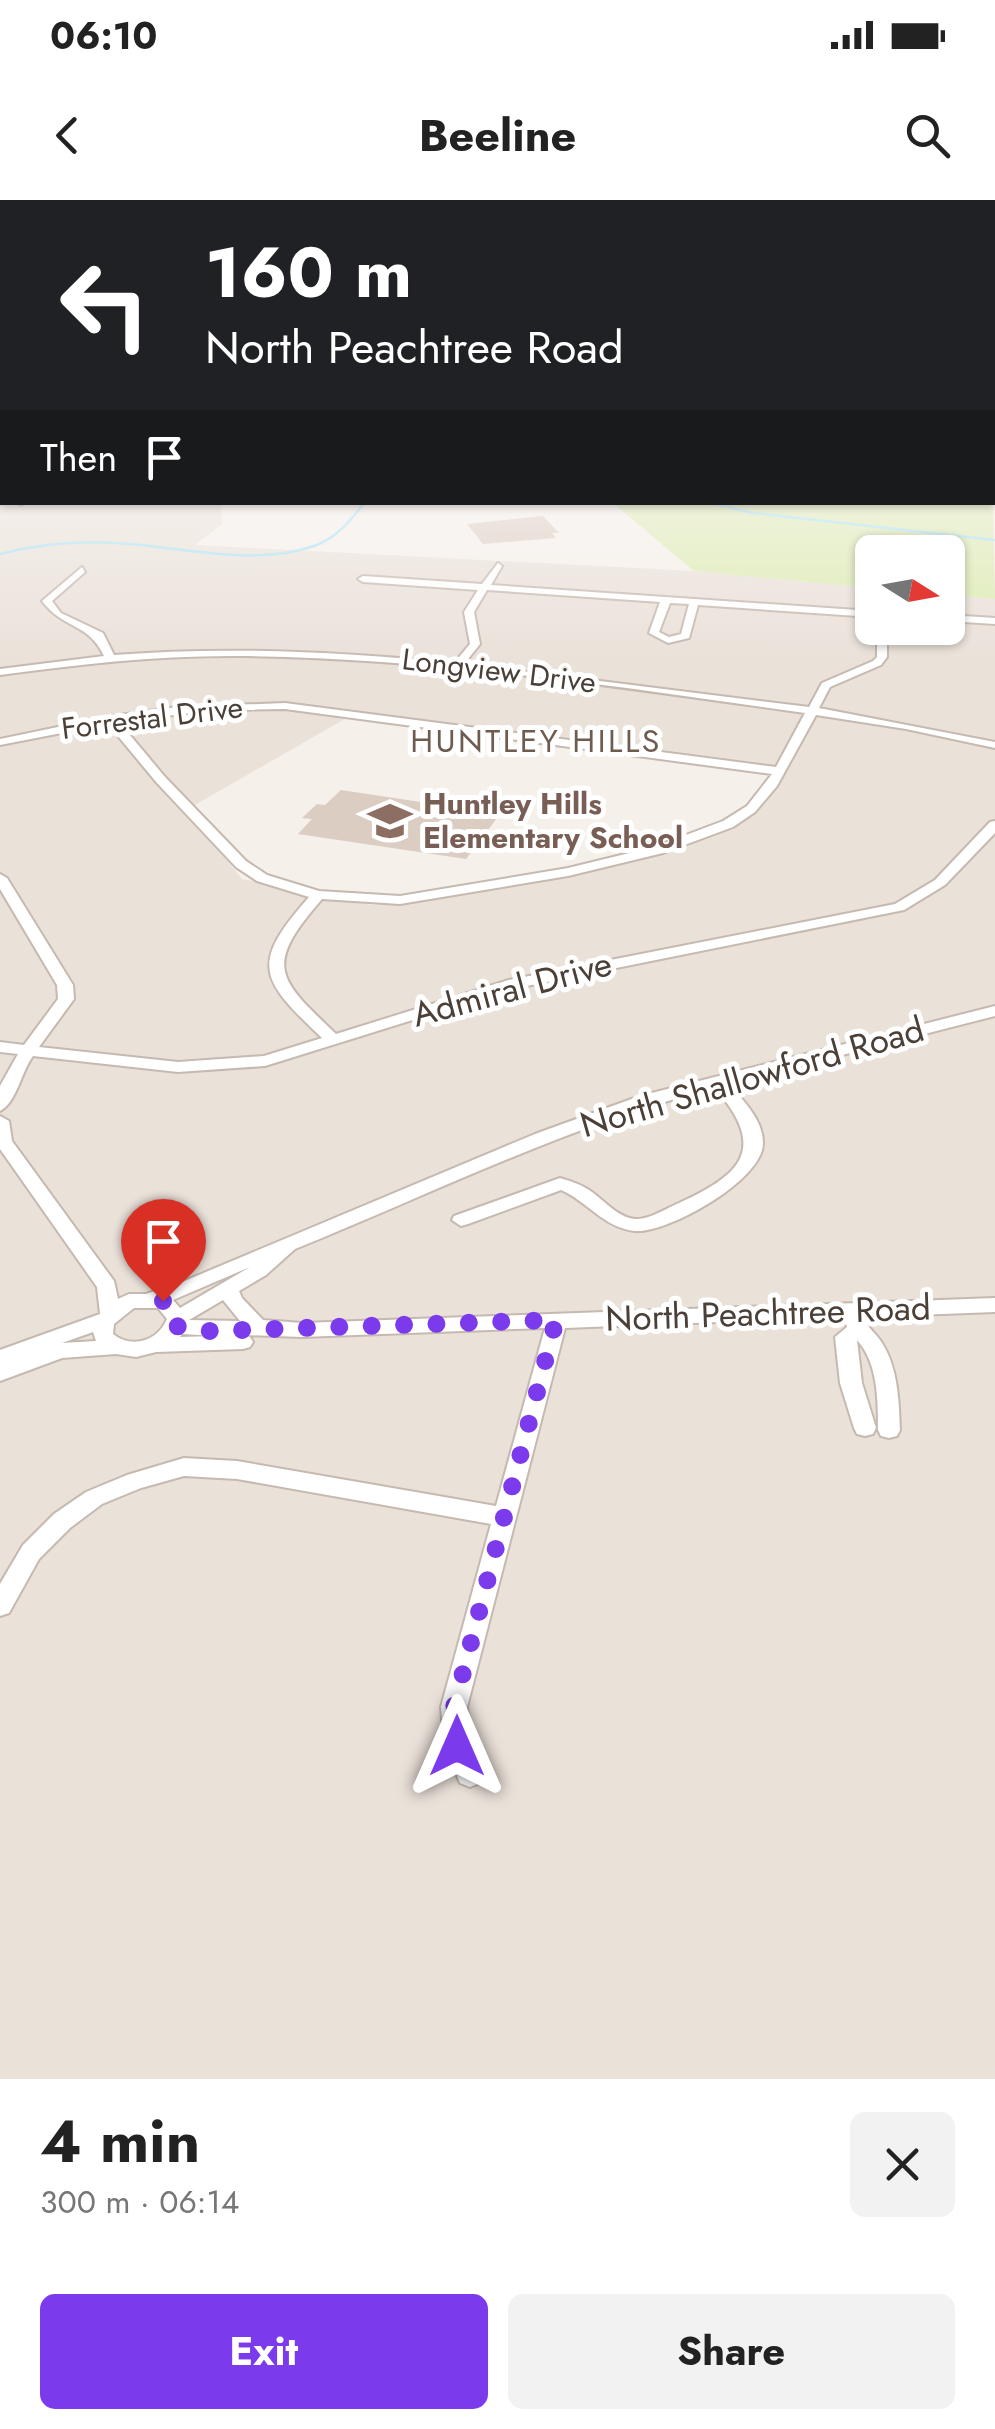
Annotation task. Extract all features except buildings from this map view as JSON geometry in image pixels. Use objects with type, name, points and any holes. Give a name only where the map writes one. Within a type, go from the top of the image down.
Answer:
[{"type":"street","points":[[458,665],[475,644],[468,616],[498,566]]},
{"type":"street","points":[[82,570],[47,602],[58,615],[100,635],[108,656]]},
{"type":"street","points":[[363,579],[855,613]]},
{"type":"street","points":[[666,600],[654,633],[657,638],[668,640],[684,636],[694,602]]},
{"type":"street","points":[[965,619],[995,621]]},
{"type":"street","points":[[111,720],[161,780],[241,864],[278,885],[318,895],[385,900],[438,896],[568,872],[658,850],[742,816],[763,796],[810,710],[831,681],[878,663],[882,645]]},
{"type":"street","name":"Longview Drive","points":[[0,672],[108,656],[258,650],[458,665],[810,710],[995,745]]},
{"type":"street","name":"Forrestal Drive","points":[[0,742],[111,720],[230,705],[328,709],[780,770]]},
{"type":"street","name":"Admiral Drive","points":[[0,1047],[158,1066],[220,1066],[265,1060],[334,1042],[456,999],[559,973],[898,906],[927,894],[944,881],[995,825]]},
{"type":"street","points":[[0,878],[65,985],[66,999],[8,1081],[0,1106]]},
{"type":"street","points":[[318,895],[284,933],[274,954],[274,967],[292,1001],[334,1042]]},
{"type":"street","name":"North Shallowford Road","points":[[148,1298],[193,1288],[259,1253],[290,1244],[598,1116],[717,1080],[995,1011]]},
{"type":"street","points":[[461,1220],[560,1184],[574,1188],[615,1220],[629,1226],[640,1226],[710,1198],[747,1162],[753,1139],[752,1127],[717,1080]]},
{"type":"street","points":[[0,1121],[3,1141],[106,1286],[103,1336],[116,1347]]},
{"type":"street","name":"North Shallowford Road","points":[[177,1322],[279,1256],[290,1244]]},
{"type":"street","points":[[106,1286],[170,1305],[177,1322],[156,1345]]},
{"type":"street","points":[[228,1288],[233,1301],[258,1328]]},
{"type":"street","points":[[0,1358],[148,1298]]},
{"type":"street","name":"North Peachtree Road","points":[[177,1322],[208,1331],[556,1320],[854,1320],[995,1304]]},
{"type":"street","points":[[470,1774],[457,1746],[454,1707],[556,1320]]},
{"type":"street","points":[[865,1428],[851,1382],[845,1336],[854,1320],[869,1336],[889,1383],[889,1430]]},
{"type":"street","name":"North Peachtree Road","points":[[0,1373],[60,1351],[212,1345],[282,1338],[302,1330]]},
{"type":"street","points":[[0,1606],[31,1552],[62,1521],[94,1498],[184,1467],[237,1470],[504,1517]]},
{"type":"shaded area","points":[[0,505],[221,505],[222,524],[195,545],[694,571],[855,586],[855,645],[965,645],[965,596],[995,599],[995,2079],[0,2079]],"holes":[[[357,712],[774,769],[748,815],[656,848],[535,881],[444,898],[371,905],[242,879],[186,810]]]},
{"type":"green space","points":[[615,505],[993,505],[995,599],[965,596],[965,535],[855,535],[855,586],[694,571]]},
{"type":"waterway","points":[[0,554],[48,545],[97,542],[222,554],[292,552],[330,538],[362,505]]},
{"type":"waterway","points":[[719,505],[752,513],[995,540]]},
{"type":"place","name":"Huntley Hills Elementary School","points":[[390,821]]},
{"type":"district","name":"HUNTLEY HILLS","points":[[536,741]]},
{"type":"route","points":[[163,1301],[175,1311],[176,1326],[227,1332],[556,1320],[454,1707],[457,1746]]}]
